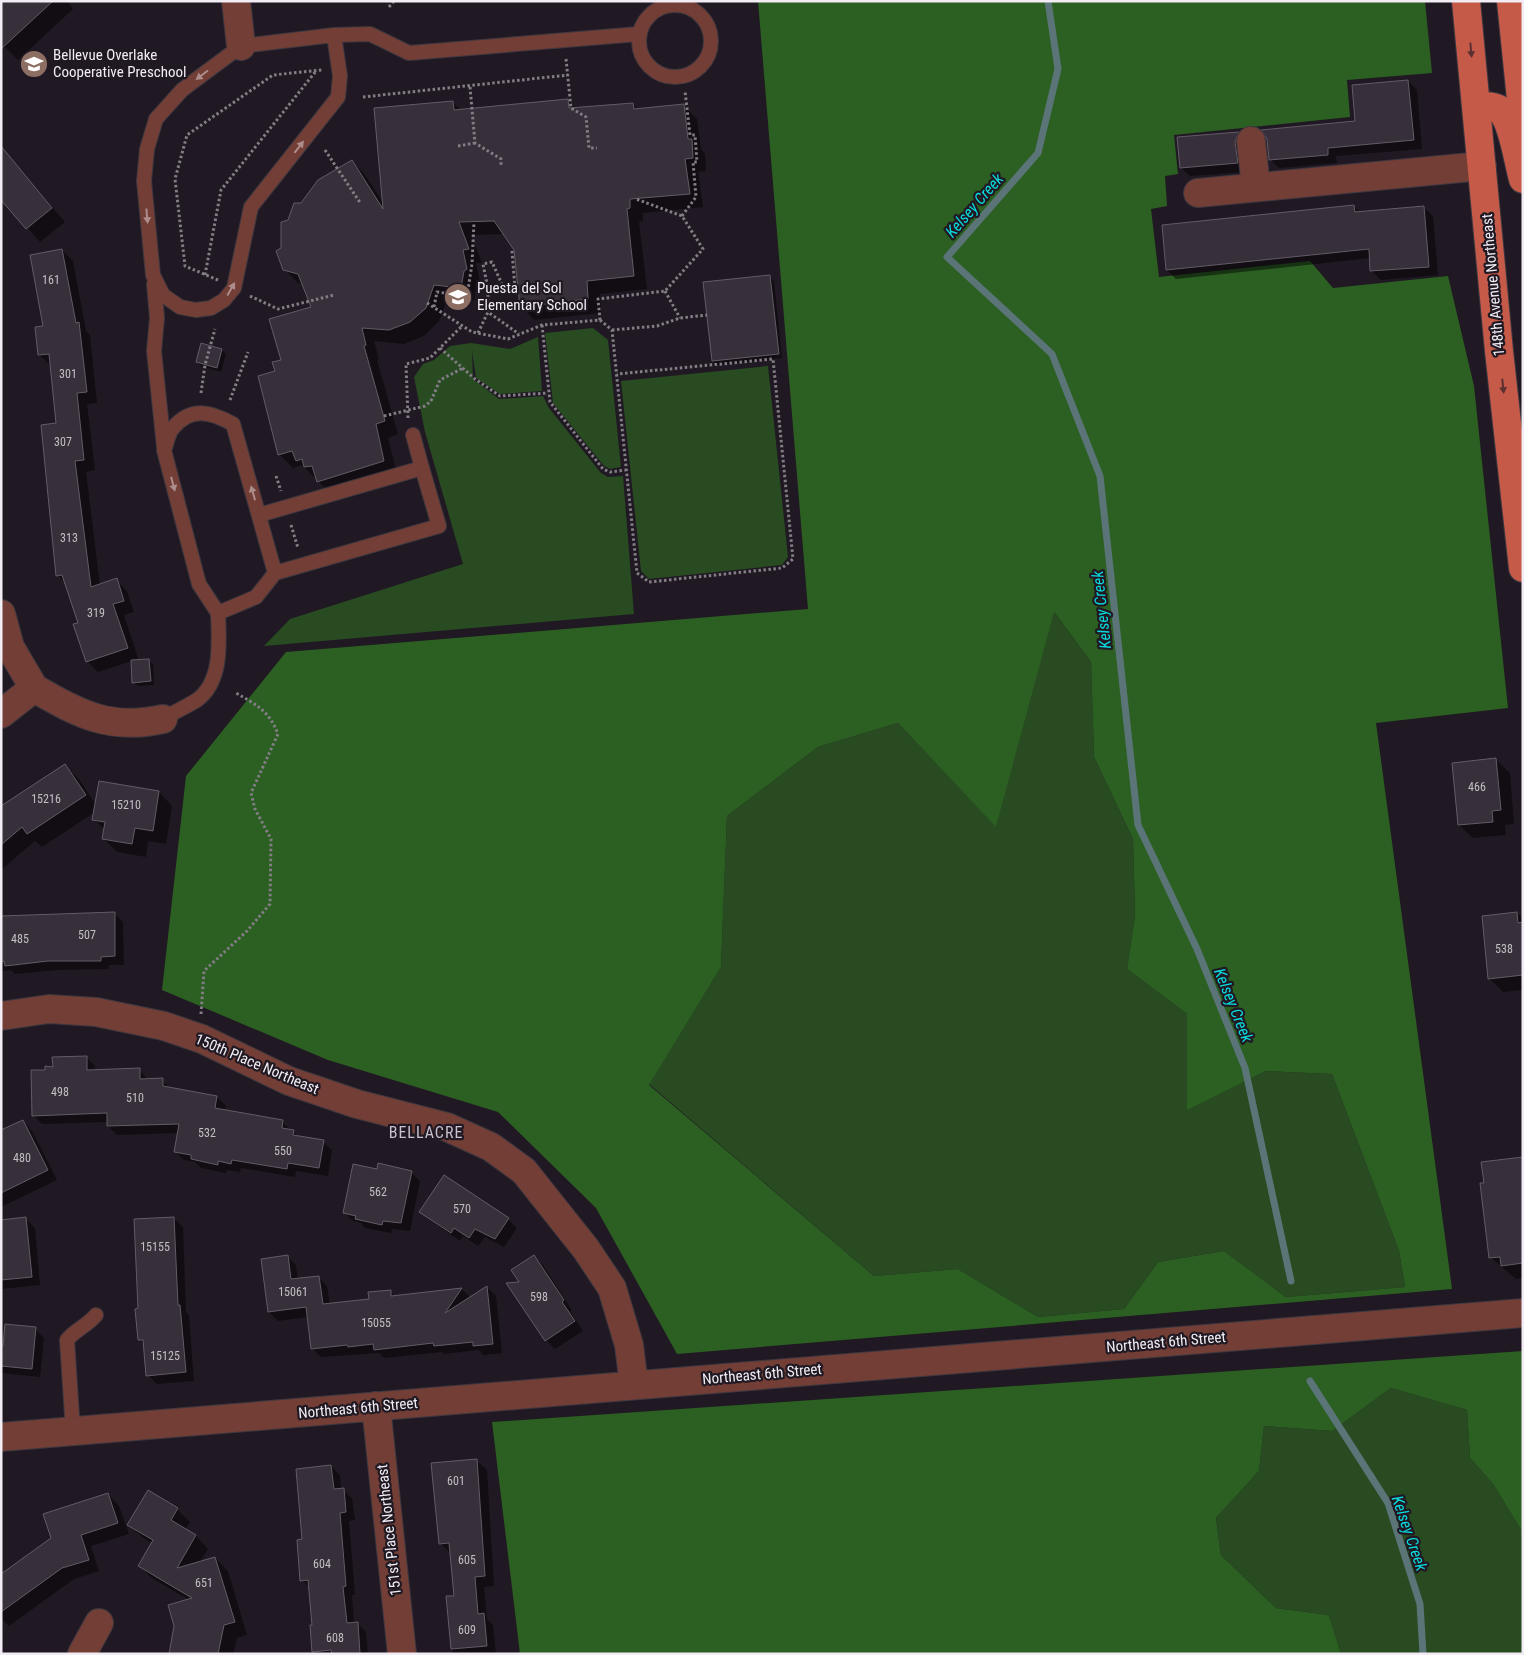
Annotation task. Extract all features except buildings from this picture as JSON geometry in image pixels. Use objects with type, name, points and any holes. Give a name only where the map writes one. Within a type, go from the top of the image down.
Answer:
[{"type":"main road","name":"148th Avenue Northeast","points":[[1466,1],[1499,351],[1523,568]]},
{"type":"main road","points":[[1511,1],[1523,119]]},
{"type":"main road","points":[[1476,107],[1491,106],[1501,110],[1508,121],[1523,179]]},
{"type":"street","points":[[236,1],[241,46]]},
{"type":"street","points":[[1251,142],[1256,187]]},
{"type":"street","points":[[1198,193],[1482,166]]},
{"type":"street","points":[[1,614],[10,647],[34,688],[67,707],[96,720],[140,724],[163,719]]},
{"type":"street","points":[[1,714],[34,688]]},
{"type":"street","name":"150th Place Northeast","points":[[1,1016],[49,1009],[87,1011],[164,1026],[202,1039],[289,1081],[357,1104],[447,1127],[490,1147],[524,1171],[586,1249],[612,1288],[629,1345],[634,1385]]},
{"type":"street","name":"Northeast 6th Street","points":[[1,1437],[1523,1313]]},
{"type":"street","name":"151st Place Northeast","points":[[376,1406],[402,1654]]},
{"type":"street","points":[[82,1654],[99,1623]]},
{"type":"lane","points":[[672,5],[684,6],[695,11],[709,29],[712,40],[705,62],[697,71],[685,76],[667,77],[650,68],[642,58],[638,46],[639,34],[644,22],[651,13],[672,5]]},
{"type":"lane","points":[[163,719],[198,699],[213,680],[220,649],[218,613],[199,584],[164,450],[154,351],[157,318],[144,181],[147,149],[156,119],[182,90],[241,46],[334,35],[370,34],[409,53],[639,34]]},
{"type":"lane","points":[[153,275],[163,296],[180,307],[196,310],[212,308],[224,300],[234,288],[251,207],[338,97],[340,76],[334,35]]},
{"type":"lane","points":[[164,450],[172,429],[192,413],[215,414],[233,424],[275,573]]},
{"type":"lane","points":[[218,613],[256,597],[275,573],[439,526],[413,435]]},
{"type":"lane","points":[[259,516],[422,468]]},
{"type":"lane","points":[[73,1431],[67,1340],[74,1330],[89,1324],[96,1315]]},
{"type":"path","points":[[389,7],[394,1]]},
{"type":"path","points":[[566,51],[570,108],[586,117],[589,148],[597,148]]},
{"type":"path","points":[[221,282],[185,266],[175,179],[187,136],[273,75],[328,69]]},
{"type":"path","points":[[205,274],[221,190],[316,70]]},
{"type":"path","points":[[363,97],[568,76]]},
{"type":"path","points":[[470,87],[475,144]]},
{"type":"path","points":[[682,216],[696,197],[693,162],[697,162],[695,135],[690,135],[685,91]]},
{"type":"path","points":[[458,146],[475,144],[501,159],[501,166]]},
{"type":"path","points":[[325,150],[361,204]]},
{"type":"path","points":[[600,320],[598,299],[665,291],[703,249],[682,216],[636,199]]},
{"type":"path","points":[[434,307],[437,292],[467,296],[472,264],[474,222]]},
{"type":"path","points":[[478,333],[488,312],[488,289],[483,264],[492,262],[505,290],[515,289],[512,251]]},
{"type":"path","points":[[665,291],[680,318]]},
{"type":"path","points":[[250,296],[278,309],[334,295]]},
{"type":"path","points":[[427,303],[462,326],[478,333],[508,339],[542,325],[600,320],[612,330],[637,573],[649,582],[782,568],[792,559],[773,359],[617,374]]},
{"type":"path","points":[[488,312],[520,334]]},
{"type":"path","points":[[612,330],[658,326],[680,318],[707,315]]},
{"type":"path","points":[[542,325],[548,393],[552,407],[603,469],[610,472],[626,470]]},
{"type":"path","points":[[413,435],[406,410],[406,364],[430,358],[462,326]]},
{"type":"path","points":[[201,393],[205,365],[216,329]]},
{"type":"path","points":[[440,348],[500,396],[548,393]]},
{"type":"path","points":[[230,400],[248,352]]},
{"type":"path","points":[[384,416],[428,404],[440,380],[463,368]]},
{"type":"path","points":[[276,476],[303,565]]},
{"type":"path","points":[[201,1020],[204,970],[247,931],[270,904],[272,839],[255,809],[251,793],[278,734],[271,717],[254,703],[236,693]]},
{"type":"green space","points":[[758,1],[1425,1],[1432,73],[1347,80],[1350,117],[1174,135],[1178,174],[1165,176],[1167,206],[1151,209],[1159,277],[1310,261],[1333,288],[1448,276],[1474,386],[1508,708],[1376,723],[1452,1289],[677,1354],[596,1208],[498,1112],[328,1060],[162,990],[186,776],[286,652],[808,609]],"holes":[[[1054,612],[1091,662],[1094,757],[1133,839],[1135,916],[1127,969],[1187,1014],[1187,1110],[1266,1071],[1332,1074],[1399,1251],[1405,1287],[1286,1297],[1224,1251],[1158,1262],[1124,1309],[1038,1317],[958,1269],[874,1276],[649,1085],[721,967],[727,816],[818,747],[898,723],[996,827]]]},
{"type":"green space","points":[[593,328],[608,340],[621,467],[610,469],[604,466],[553,403],[545,333]]},
{"type":"green space","points":[[538,337],[542,391],[500,394],[476,378],[472,351],[473,379],[499,399],[543,396],[549,408],[601,473],[608,477],[623,476],[634,614],[264,646],[290,619],[463,564],[425,432],[414,377],[423,364],[434,360],[450,346],[471,343],[510,349]]},
{"type":"green space","points":[[768,366],[788,557],[782,565],[649,579],[641,571],[621,381]]},
{"type":"green space","points":[[1053,611],[1091,662],[1094,757],[1133,839],[1135,916],[1127,969],[1187,1014],[1187,1109],[1266,1071],[1332,1074],[1399,1251],[1405,1287],[1286,1297],[1224,1251],[1158,1262],[1124,1309],[1038,1317],[958,1269],[874,1276],[649,1084],[721,967],[727,816],[818,747],[898,723],[996,826]]},
{"type":"green space","points":[[1523,1351],[1523,1533],[1493,1484],[1470,1458],[1467,1410],[1391,1388],[1332,1431],[1264,1426],[1259,1471],[1216,1518],[1221,1555],[1276,1608],[1329,1615],[1341,1654],[520,1654],[492,1422]]},
{"type":"green space","points":[[1391,1388],[1467,1410],[1470,1458],[1493,1484],[1523,1533],[1523,1654],[1341,1654],[1329,1615],[1276,1608],[1221,1555],[1216,1518],[1259,1471],[1264,1426],[1332,1431]]},
{"type":"waterway","name":"Kelsey Creek","points":[[1048,1],[1058,69],[1038,153],[947,257],[1052,354],[1100,476],[1138,825],[1197,949],[1245,1068],[1291,1281]]},
{"type":"waterway","name":"Kelsey Creek","points":[[1310,1381],[1388,1503],[1420,1604],[1423,1654]]},
{"type":"place","name":"Bellevue Overlake Cooperative Preschool","points":[[34,64]]},
{"type":"place","name":"Puesta del Sol Elementary School","points":[[458,297]]},
{"type":"district","name":"BELLACRE","points":[[426,1132]]}]
